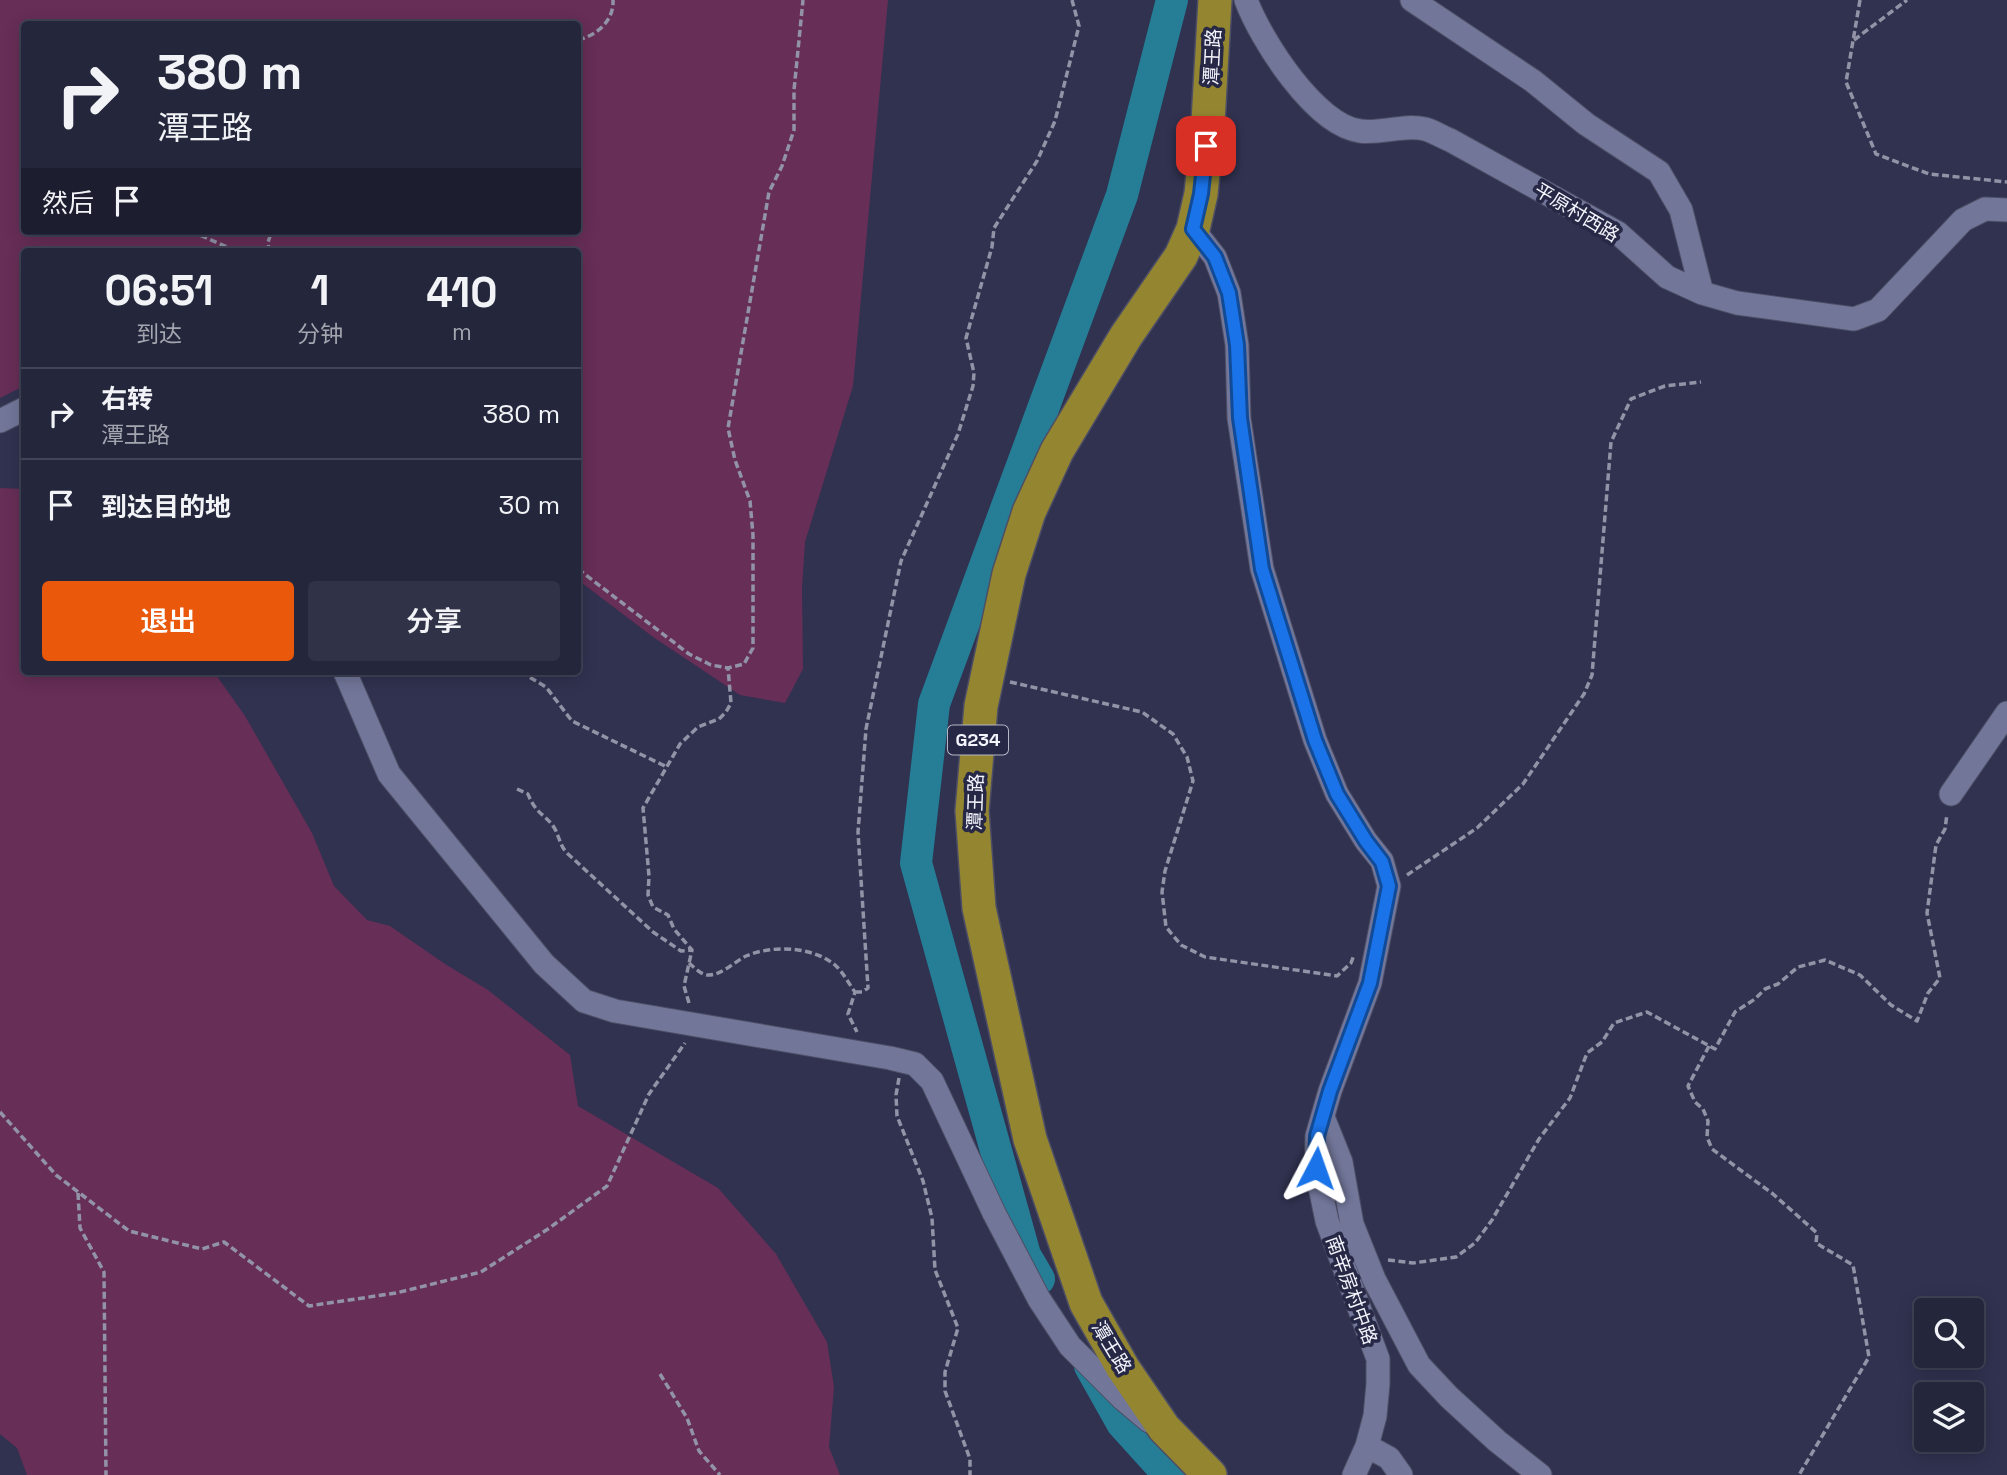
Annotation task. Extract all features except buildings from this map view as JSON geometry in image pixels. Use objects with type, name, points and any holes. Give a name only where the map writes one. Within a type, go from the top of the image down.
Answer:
[{"type":"highway","name":"潭王路","points":[[1206,1471],[1164,1428],[1123,1368],[1086,1303],[1030,1139],[979,908],[972,811],[981,706],[1009,573],[1035,500],[1057,451],[1126,336],[1181,256],[1193,229],[1201,194],[1208,122],[1215,0]]},
{"type":"street","name":"平原村西路","points":[[1246,0],[1253,19],[1272,51],[1310,100],[1340,124],[1360,131],[1424,129],[1450,140],[1618,233],[1667,277],[1702,293],[1737,303],[1854,319],[1878,310],[1963,220],[1985,209],[2007,210]]},
{"type":"street","points":[[1412,0],[1533,82],[1586,124],[1659,172],[1681,210],[1702,293]]},
{"type":"street","points":[[1193,229],[1215,257],[1229,293],[1237,345],[1240,418],[1262,569],[1315,740],[1337,794],[1382,862],[1389,886]]},
{"type":"street","points":[[0,421],[21,410]]},
{"type":"street","points":[[346,675],[389,774],[544,964],[584,1000],[615,1011],[852,1051],[915,1065],[932,1081],[994,1213],[1040,1299],[1070,1346],[1123,1399],[1206,1471]]},
{"type":"street","points":[[1951,794],[2007,713]]},
{"type":"street","name":"南辛房村中路","points":[[1354,1475],[1367,1446],[1376,1405],[1378,1359],[1327,1221],[1316,1168],[1317,1136],[1370,983],[1389,886]]},
{"type":"street","points":[[1323,1117],[1341,1162],[1352,1224],[1374,1279],[1419,1365],[1497,1441],[1540,1475]]},
{"type":"street","points":[[1367,1446],[1389,1458],[1401,1475]]},
{"type":"path","points":[[581,38],[606,24],[614,11],[613,0]]},
{"type":"path","points":[[581,571],[689,654],[711,665],[728,668],[744,664],[753,648],[753,535],[750,501],[735,460],[729,428],[769,192],[782,166],[794,130],[794,90],[803,0]]},
{"type":"path","points":[[855,992],[868,988],[858,832],[866,729],[901,561],[958,434],[968,403],[974,373],[966,338],[992,247],[994,228],[1037,161],[1055,121],[1079,26],[1072,0]]},
{"type":"path","points":[[1860,0],[1846,82],[1876,154],[1929,174],[2007,182]]},
{"type":"path","points":[[1852,42],[1907,0]]},
{"type":"path","points":[[200,235],[229,248]]},
{"type":"path","points":[[1389,886],[1478,828],[1523,784],[1584,694],[1592,675],[1611,442],[1630,399],[1665,386],[1701,382]]},
{"type":"path","points":[[692,950],[674,929],[668,915],[653,907],[648,895],[643,808],[686,737],[698,727],[719,719],[726,712],[731,703],[728,668]]},
{"type":"path","points":[[526,675],[546,687],[572,721],[667,767]]},
{"type":"path","points":[[988,677],[1142,712],[1173,734],[1187,757],[1193,781],[1165,871],[1162,892],[1166,927],[1181,945],[1205,957],[1337,976],[1351,963],[1355,953]]},
{"type":"path","points":[[517,789],[528,794],[533,808],[556,830],[561,847],[632,913],[653,932],[681,951],[692,950]]},
{"type":"path","points":[[1365,1257],[1413,1263],[1456,1256],[1475,1243],[1492,1220],[1539,1139],[1570,1098],[1587,1053],[1602,1042],[1614,1023],[1647,1012],[1715,1049],[1735,1013],[1765,989],[1779,984],[1798,967],[1825,960],[1860,975],[1891,1005],[1917,1021],[1928,993],[1940,978],[1927,913],[1936,845],[1944,829],[1951,794]]},
{"type":"path","points":[[0,1112],[56,1175],[129,1231],[202,1249],[225,1242],[309,1306],[396,1293],[481,1272],[548,1229],[607,1186],[649,1094],[698,1024],[684,986],[692,950]]},
{"type":"path","points":[[689,963],[702,974],[709,975],[762,951],[806,951],[835,966],[855,992]]},
{"type":"path","points":[[852,1051],[857,1030],[848,1014],[855,992]]},
{"type":"path","points":[[1709,1045],[1688,1086],[1708,1121],[1707,1137],[1712,1149],[1773,1194],[1817,1233],[1816,1243],[1853,1265],[1869,1357],[1799,1475]]},
{"type":"path","points":[[902,1061],[896,1095],[897,1116],[923,1181],[932,1217],[935,1270],[958,1328],[945,1372],[944,1391],[970,1459],[970,1475]]},
{"type":"path","points":[[78,1192],[80,1228],[104,1272],[106,1475]]},
{"type":"path","points":[[660,1374],[687,1418],[699,1451],[720,1475]]},
{"type":"shaded area","points":[[0,0],[888,0],[853,386],[805,542],[802,588],[803,669],[785,703],[740,695],[653,637],[581,582],[581,248],[21,248],[21,388],[0,398]]},
{"type":"shaded area","points":[[0,488],[21,489],[21,675],[216,675],[245,716],[312,833],[334,886],[367,920],[390,926],[488,990],[570,1055],[578,1106],[718,1188],[776,1254],[827,1342],[834,1387],[829,1447],[840,1475],[27,1475],[17,1448],[0,1434]]},
{"type":"waterway","points":[[1039,1279],[1025,1255],[916,863],[934,704],[1122,195],[1172,0]]},
{"type":"waterway","points":[[1090,1366],[1122,1423],[1169,1475]]},
{"type":"route","points":[[1206,146],[1201,194],[1193,229],[1215,257],[1229,293],[1237,345],[1240,418],[1262,569],[1315,740],[1337,794],[1382,862],[1389,886],[1370,983],[1330,1091],[1317,1136],[1316,1168]]}]
